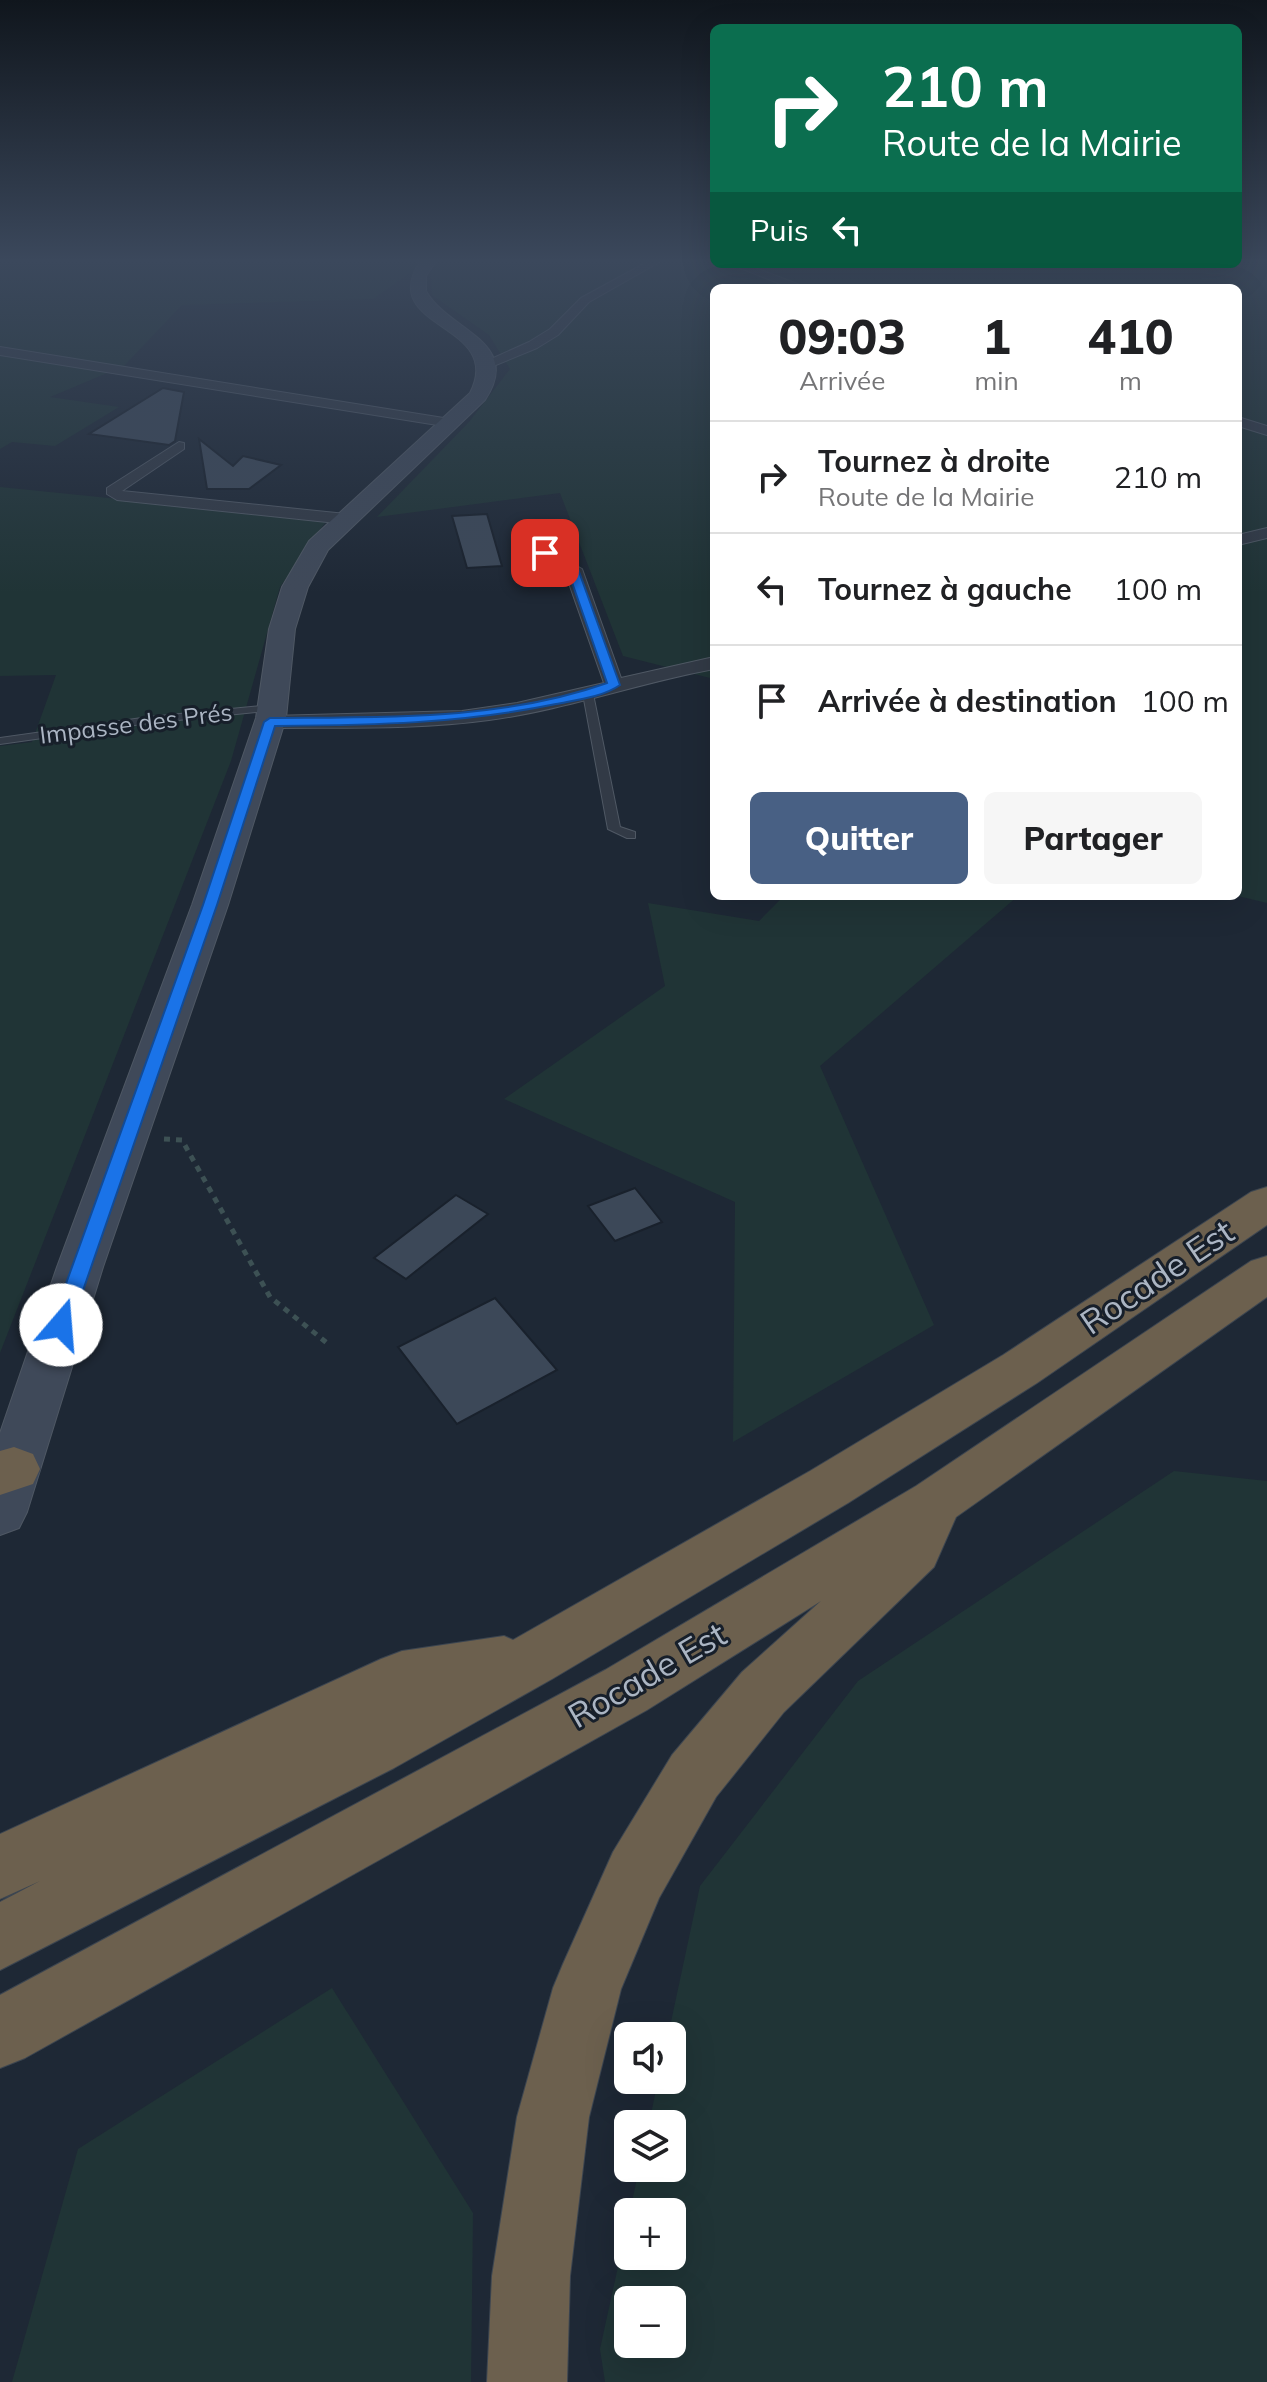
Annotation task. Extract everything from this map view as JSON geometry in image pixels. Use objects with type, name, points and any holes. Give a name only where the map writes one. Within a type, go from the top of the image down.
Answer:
[{"type":"highway","name":"Rocade Est","points":[[0,1937],[372,1747],[531,1660],[829,1487],[982,1393],[1267,1203]]},
{"type":"highway","name":"Rocade Est","points":[[0,2033],[626,1690],[935,1502],[1267,1273]]},
{"type":"highway","points":[[527,2382],[531,2276],[553,2117],[587,1988],[636,1875],[694,1776],[763,1692],[915,1550],[935,1502]]},
{"type":"highway","points":[[0,1867],[402,1678],[531,1660]]},
{"type":"street","points":[[126,371],[450,423]]},
{"type":"street","points":[[5,1485],[210,905],[271,715],[282,629],[295,587],[318,546],[478,396],[486,381],[486,371]]},
{"type":"street","points":[[1242,422],[1267,431]]},
{"type":"street","points":[[179,446],[112,491],[117,495],[346,519]]},
{"type":"street","points":[[1242,539],[1267,533]]},
{"type":"street","points":[[545,553],[573,569],[614,685]]},
{"type":"street","points":[[271,715],[412,721],[490,714],[710,664]]},
{"type":"lane","points":[[588,694],[614,829],[631,835]]},
{"type":"lane","name":"Impasse des Prés","points":[[0,741],[149,720],[271,715]]},
{"type":"path","points":[[126,1139],[182,1140],[270,1297],[327,1343]]},
{"type":"green space","points":[[0,371],[112,371],[50,397],[119,407],[55,446],[12,442],[0,449]]},
{"type":"green space","points":[[508,371],[710,371],[710,678],[623,656],[560,493],[377,517],[469,422]]},
{"type":"green space","points":[[1242,371],[1267,371],[1267,903],[1242,897]]},
{"type":"green space","points":[[0,487],[327,520],[280,587],[231,761],[0,1353],[0,746],[32,742],[56,675],[0,676]]},
{"type":"green space","points":[[780,900],[1013,900],[820,1066],[934,1325],[733,1442],[735,1202],[504,1099],[665,986],[648,903],[759,921]]},
{"type":"green space","points":[[1174,1471],[1267,1481],[1267,2382],[605,2382],[600,2349],[617,2270],[686,2270],[686,2198],[633,2198],[636,2182],[686,2182],[686,2110],[652,2110],[655,2094],[686,2094],[686,2022],[671,2022],[700,1886],[858,1681]]},
{"type":"green space","points":[[332,1988],[473,2213],[471,2382],[12,2382],[78,2149]]},
{"type":"building","points":[[163,388],[184,392],[175,441],[169,445],[89,434]]},
{"type":"building","points":[[199,439],[233,466],[243,456],[281,465],[249,489],[207,489]]},
{"type":"building","points":[[487,514],[502,566],[467,568],[452,516]]},
{"type":"building","points":[[635,1188],[662,1222],[615,1241],[588,1206]]},
{"type":"building","points":[[456,1195],[488,1214],[406,1279],[374,1258]]},
{"type":"building","points":[[495,1298],[557,1370],[457,1424],[398,1347]]},
{"type":"route","points":[[61,1325],[210,905],[270,722],[412,721],[490,714],[588,694],[614,685],[573,569],[545,553]]}]
